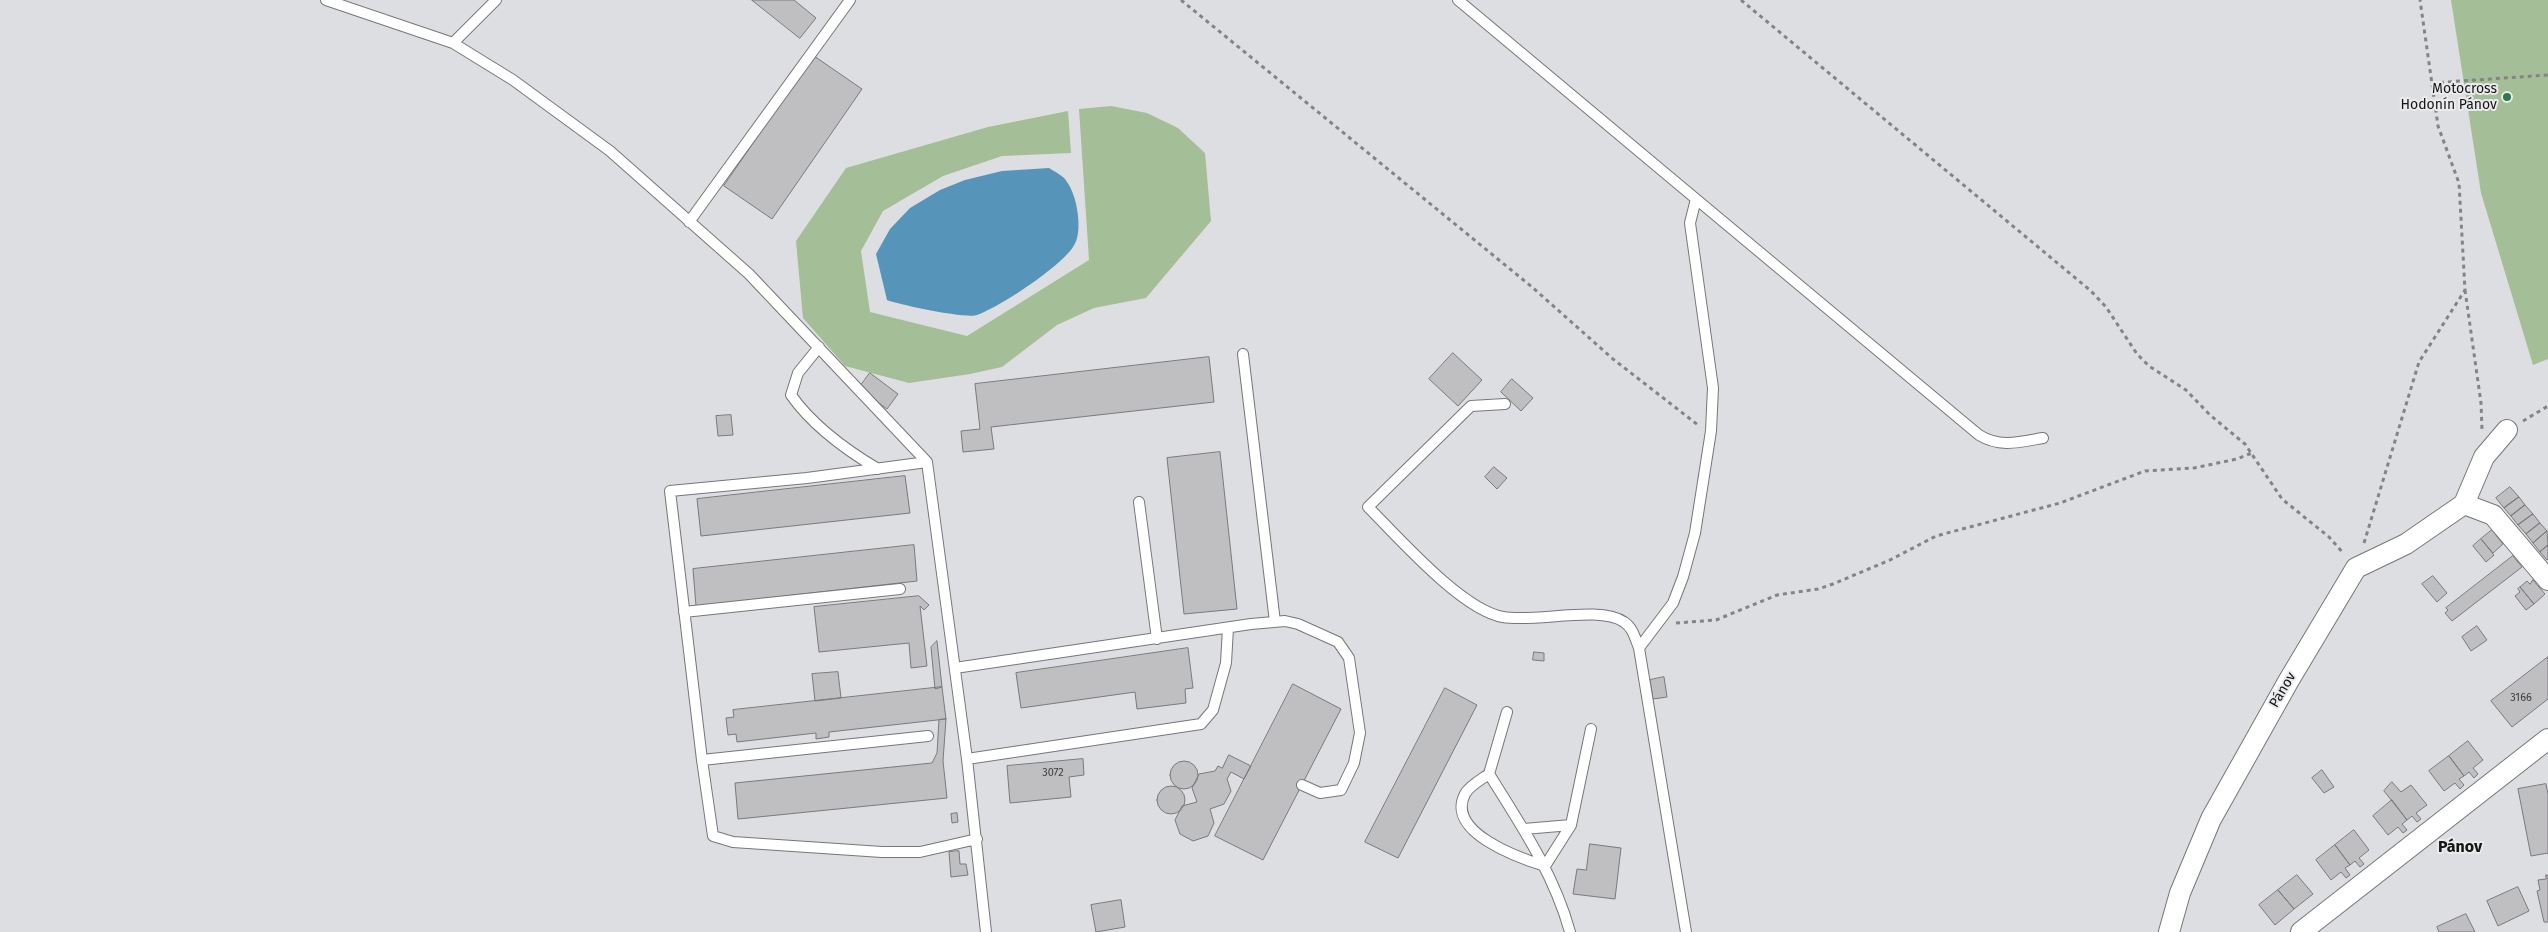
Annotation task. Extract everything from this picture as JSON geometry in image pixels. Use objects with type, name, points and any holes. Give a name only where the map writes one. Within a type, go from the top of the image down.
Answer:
[{"type":"street","points":[[2356,568],[2406,544],[2464,504],[2484,458],[2507,430]]},
{"type":"street","points":[[2464,504],[2493,515],[2548,580]]},
{"type":"street","name":"Pánov","points":[[2169,932],[2180,893],[2211,819],[2289,680],[2356,568]]},
{"type":"street","points":[[2301,932],[2548,739]]},
{"type":"lane","points":[[326,0],[453,43],[513,80],[610,151],[688,222],[750,274],[926,462],[967,759],[986,932]]},
{"type":"lane","points":[[453,43],[496,0]]},
{"type":"lane","points":[[688,222],[850,0]]},
{"type":"lane","points":[[1458,0],[1979,435],[1991,442],[2007,444],[2043,438]]},
{"type":"lane","points":[[1639,648],[1673,603],[1690,555],[1710,435],[1713,388],[1690,223],[1696,199]]},
{"type":"lane","points":[[819,347],[798,373],[791,395],[802,410],[858,457],[878,469]]},
{"type":"lane","points":[[1243,354],[1275,622]]},
{"type":"lane","points":[[1504,404],[1471,406],[1368,508],[1456,592],[1488,614],[1515,619],[1570,616],[1614,617],[1625,622],[1633,630],[1639,648],[1686,932]]},
{"type":"lane","points":[[926,462],[878,469],[670,491],[712,836],[733,842],[882,852],[920,852],[977,839]]},
{"type":"lane","points":[[1139,502],[1158,640]]},
{"type":"lane","points":[[684,612],[900,589]]},
{"type":"lane","points":[[955,668],[1158,640],[1228,628],[1285,621],[1298,624],[1338,642],[1349,658],[1360,732],[1354,764],[1341,790],[1320,793],[1302,785]]},
{"type":"lane","points":[[967,759],[1201,724],[1213,710],[1226,663],[1228,628]]},
{"type":"lane","points":[[1507,712],[1490,774],[1466,792],[1462,802],[1465,822],[1480,836],[1513,856],[1545,866]]},
{"type":"lane","points":[[1545,866],[1571,826],[1592,729]]},
{"type":"lane","points":[[702,760],[928,736]]},
{"type":"lane","points":[[1490,774],[1545,866],[1564,908],[1570,932]]},
{"type":"lane","points":[[1524,830],[1571,826]]},
{"type":"path","points":[[1182,0],[1532,287],[1613,359],[1710,435]]},
{"type":"path","points":[[1741,0],[2091,291],[2106,307],[2137,354],[2149,366],[2197,399],[2210,415],[2245,444],[2282,499],[2329,537],[2356,568]]},
{"type":"path","points":[[2420,0],[2438,126],[2459,183],[2465,290],[2481,403],[2484,458]]},
{"type":"path","points":[[2432,83],[2548,75]]},
{"type":"path","points":[[2356,568],[2418,362],[2465,290]]},
{"type":"path","points":[[2507,430],[2548,406]]},
{"type":"path","points":[[1658,624],[1716,620],[1777,594],[1818,589],[1890,560],[1936,536],[2060,503],[2146,471],[2194,468],[2252,454]]},
{"type":"green space","name":"Motocross Hodonín Pánov","points":[[2451,0],[2548,0],[2548,359],[2533,365],[2481,193]]},
{"type":"green space","points":[[1111,106],[1147,113],[1178,128],[1205,153],[1211,221],[1146,298],[1094,308],[1057,325],[1002,367],[909,383],[845,366],[803,318],[796,241],[846,168],[988,127],[1068,111],[1071,153],[1002,156],[943,176],[883,211],[861,251],[870,312],[967,336],[1089,260],[1079,109]]},
{"type":"water","points":[[1049,168],[1064,178],[1071,188],[1079,224],[1073,247],[1056,265],[1000,304],[977,315],[948,313],[887,300],[876,254],[890,229],[910,208],[940,190],[965,180],[1002,171]]},
{"type":"building","points":[[752,0],[794,0],[816,18],[800,38]]},
{"type":"building","points":[[814,56],[862,89],[772,219],[724,186]]},
{"type":"building","points":[[1453,353],[1482,380],[1458,406],[1429,379]]},
{"type":"building","points":[[1209,357],[1214,402],[991,427],[994,449],[963,452],[961,431],[980,429],[975,384]]},
{"type":"building","points":[[870,373],[898,394],[887,409],[859,388]]},
{"type":"building","points":[[1512,379],[1533,398],[1521,411],[1501,392]]},
{"type":"building","points":[[731,415],[733,435],[718,436],[716,416]]},
{"type":"building","points":[[1220,452],[1237,609],[1184,614],[1167,458]]},
{"type":"building","points":[[1494,467],[1507,478],[1497,489],[1485,477]]},
{"type":"building","points":[[905,476],[910,513],[701,536],[697,499]]},
{"type":"building","points":[[2510,487],[2519,497],[2504,508],[2496,498]]},
{"type":"building","points":[[2519,497],[2525,505],[2511,516],[2504,508]]},
{"type":"building","points":[[2525,505],[2533,514],[2518,525],[2511,516]]},
{"type":"building","points":[[2533,514],[2540,523],[2526,534],[2518,525]]},
{"type":"building","points":[[2540,523],[2547,531],[2533,543],[2526,534]]},
{"type":"building","points":[[2492,530],[2503,544],[2493,553],[2481,539]]},
{"type":"building","points":[[2547,531],[2548,545],[2540,552],[2533,543]]},
{"type":"building","points":[[2481,539],[2494,555],[2486,562],[2473,546]]},
{"type":"building","points":[[914,545],[917,581],[696,606],[693,569]]},
{"type":"building","points":[[2548,545],[2548,559],[2547,560],[2540,552]]},
{"type":"building","points":[[2513,556],[2522,567],[2452,621],[2445,613],[2448,610],[2446,608]]},
{"type":"building","points":[[2433,576],[2447,593],[2437,602],[2422,584]]},
{"type":"building","points":[[2533,580],[2545,594],[2534,604],[2520,587],[2527,581],[2530,584]]},
{"type":"building","points":[[2520,587],[2534,604],[2526,610],[2515,596],[2520,592],[2518,589]]},
{"type":"building","points":[[919,596],[929,605],[924,610],[920,606],[927,666],[911,668],[909,643],[819,652],[814,607]]},
{"type":"building","points":[[2477,626],[2487,640],[2471,651],[2462,637]]},
{"type":"building","points":[[937,641],[942,687],[935,689],[931,647]]},
{"type":"building","points":[[1188,648],[1193,688],[1185,689],[1186,703],[1137,709],[1135,692],[1021,708],[1016,673]]},
{"type":"building","points":[[1534,652],[1544,653],[1544,661],[1533,660]]},
{"type":"building","points":[[2548,657],[2548,699],[2512,727],[2491,701]]},
{"type":"building","points":[[838,672],[841,698],[815,701],[812,674]]},
{"type":"building","points":[[1664,677],[1667,697],[1653,699],[1650,680]]},
{"type":"building","points":[[1293,684],[1341,709],[1263,860],[1215,836]]},
{"type":"building","points":[[942,687],[946,719],[829,732],[829,737],[816,739],[816,733],[737,742],[736,734],[728,735],[726,718],[734,717],[733,710]]},
{"type":"building","points":[[1445,688],[1477,705],[1398,858],[1365,842]]},
{"type":"building","points":[[946,719],[943,761],[947,798],[738,819],[735,783],[932,763],[937,753],[939,720]]},
{"type":"building","points":[[2468,741],[2483,760],[2473,768],[2478,774],[2474,778],[2469,772],[2464,776],[2449,756]]},
{"type":"building","points":[[1229,755],[1251,766],[1244,779],[1231,772],[1227,779],[1231,791],[1224,804],[1210,809],[1214,823],[1208,836],[1193,841],[1180,834],[1175,820],[1182,806],[1197,802],[1192,788],[1199,774],[1215,771],[1218,766],[1222,768]]},
{"type":"building","points":[[2449,756],[2464,776],[2459,779],[2464,785],[2460,789],[2455,783],[2444,791],[2429,771]]},
{"type":"building","points":[[1083,759],[1084,775],[1069,777],[1071,797],[1010,803],[1007,766]]},
{"type":"building","points":[[1184,761],[1194,765],[1198,775],[1194,785],[1184,789],[1174,785],[1170,775],[1174,765]]},
{"type":"building","points":[[2322,770],[2334,787],[2324,793],[2312,778]]},
{"type":"building","points":[[2392,782],[2401,792],[2411,785],[2427,805],[2416,813],[2421,819],[2417,822],[2412,816],[2407,820],[2384,791]]},
{"type":"building","points":[[2546,784],[2548,794],[2548,853],[2531,856],[2518,789]]},
{"type":"building","points":[[1171,786],[1181,790],[1185,800],[1181,810],[1171,814],[1161,810],[1157,800],[1161,790]]},
{"type":"building","points":[[2392,800],[2407,820],[2402,824],[2407,830],[2403,833],[2398,827],[2388,835],[2373,816]]},
{"type":"building","points":[[957,813],[958,822],[952,823],[951,814]]},
{"type":"building","points":[[2354,830],[2369,850],[2359,858],[2364,864],[2360,867],[2355,861],[2350,865],[2335,845]]},
{"type":"building","points":[[1590,844],[1621,848],[1615,899],[1573,894],[1577,869],[1586,870]]},
{"type":"building","points":[[2335,845],[2350,865],[2345,868],[2350,875],[2346,878],[2341,872],[2331,880],[2316,860]]},
{"type":"building","points":[[959,851],[960,864],[966,864],[968,875],[951,877],[949,852]]},
{"type":"building","points":[[2297,875],[2313,894],[2294,909],[2278,890]]},
{"type":"building","points":[[2546,875],[2548,875],[2548,922],[2544,922],[2537,891],[2540,890],[2538,880],[2546,879]]},
{"type":"building","points":[[2518,887],[2529,911],[2498,926],[2487,901]]},
{"type":"building","points":[[2278,890],[2294,909],[2275,925],[2259,905]]},
{"type":"building","points":[[1121,900],[1125,927],[1096,932],[1091,905]]},
{"type":"building","points":[[2466,914],[2475,932],[2439,932],[2437,927]]},
{"type":"place","name":"Motocross Hodonín Pánov","points":[[2507,97]]},
{"type":"district","name":"Pánov","points":[[2460,848]]}]
